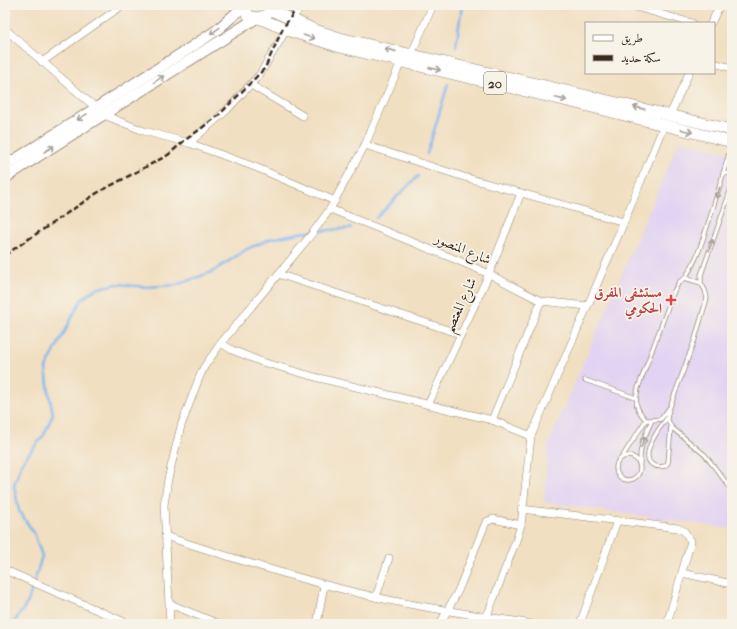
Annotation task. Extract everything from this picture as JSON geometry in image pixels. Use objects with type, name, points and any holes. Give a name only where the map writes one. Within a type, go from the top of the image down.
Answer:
[{"type":"main road","name":"20","points":[[244,5],[247,14],[287,30],[340,47],[568,101],[732,142]]},
{"type":"main road","points":[[5,178],[27,166],[99,112],[217,30],[244,5]]},
{"type":"main road","name":"20","points":[[257,18],[266,15],[269,7],[315,30],[340,38],[732,130]]},
{"type":"main road","points":[[5,166],[257,18]]},
{"type":"street","points":[[42,62],[124,5]]},
{"type":"street","points":[[189,143],[227,110],[264,69],[301,5]]},
{"type":"street","points":[[411,55],[434,5]]},
{"type":"street","points":[[629,5],[688,22]]},
{"type":"street","points":[[712,22],[720,5]]},
{"type":"street","points":[[5,29],[99,112],[144,131],[189,143],[267,171],[335,201]]},
{"type":"street","points":[[170,624],[165,536],[165,499],[168,479],[181,426],[199,378],[204,367],[221,343],[330,210],[365,145],[401,62]]},
{"type":"street","points":[[715,63],[732,68]]},
{"type":"street","points":[[670,115],[689,74]]},
{"type":"street","points":[[251,85],[303,116]]},
{"type":"street","points":[[484,624],[517,538],[520,525],[531,436],[586,306],[624,222],[664,125]]},
{"type":"street","points":[[365,145],[440,169],[624,222]]},
{"type":"street","name":"شارع المعتصم","points":[[428,405],[489,274],[521,193]]},
{"type":"street","name":"شارع المنصور","points":[[330,210],[444,254],[489,274],[540,301],[586,306]]},
{"type":"street","points":[[278,274],[460,334]]},
{"type":"street","points":[[492,420],[540,301]]},
{"type":"street","points":[[221,343],[232,350],[262,362],[319,378],[492,420],[531,436]]},
{"type":"street","points":[[521,510],[678,528],[684,531],[690,541],[667,624]]},
{"type":"street","points":[[440,624],[458,591],[486,522],[493,518],[520,525]]},
{"type":"street","points":[[580,624],[617,521]]},
{"type":"street","points":[[165,536],[257,566],[324,585],[447,611],[531,624]]},
{"type":"street","points":[[376,597],[389,558]]},
{"type":"street","points":[[5,570],[129,624]]},
{"type":"street","points":[[682,573],[732,584]]},
{"type":"street","points":[[317,624],[324,585]]},
{"type":"street","points":[[170,604],[219,624]]},
{"type":"lane","points":[[646,420],[637,408],[636,398],[638,388],[674,291],[679,282],[685,278],[693,266],[709,222],[732,142]]},
{"type":"lane","points":[[723,173],[732,174]]},
{"type":"lane","points":[[671,427],[668,463],[665,466],[655,466],[648,460],[648,453],[657,432],[667,418],[695,339],[707,298],[701,283],[701,275],[732,186]]},
{"type":"lane","points":[[709,222],[718,225]]},
{"type":"lane","points":[[685,278],[701,283]]},
{"type":"lane","points":[[585,380],[636,398]]},
{"type":"lane","points":[[646,420],[661,419],[670,407]]},
{"type":"lane","points":[[667,418],[671,427],[705,455],[732,490]]},
{"type":"lane","points":[[646,420],[617,463],[616,469],[620,477],[623,479],[631,480],[640,473],[640,451],[644,436],[652,420]]},
{"type":"lane","points":[[622,457],[632,456],[638,460],[640,464]]},
{"type":"shaded area","name":"مستشفى المفرق الحكومي","points":[[679,141],[732,154],[732,529],[544,502],[548,445]]},
{"type":"waterway","points":[[456,46],[462,5]]},
{"type":"waterway","points":[[427,154],[448,84]]},
{"type":"waterway","points":[[376,218],[418,176]]},
{"type":"waterway","points":[[13,624],[28,602],[42,556],[34,533],[19,511],[14,485],[22,462],[44,435],[53,414],[46,368],[81,300],[95,289],[117,284],[147,287],[176,285],[212,272],[247,249],[270,239],[299,233],[351,228]]},
{"type":"railway","points":[[5,255],[97,193],[168,155],[218,116],[265,68],[283,28],[299,5]]},
{"type":"place","name":"مستشفى المفرق الحكومي","points":[[671,300]]}]
